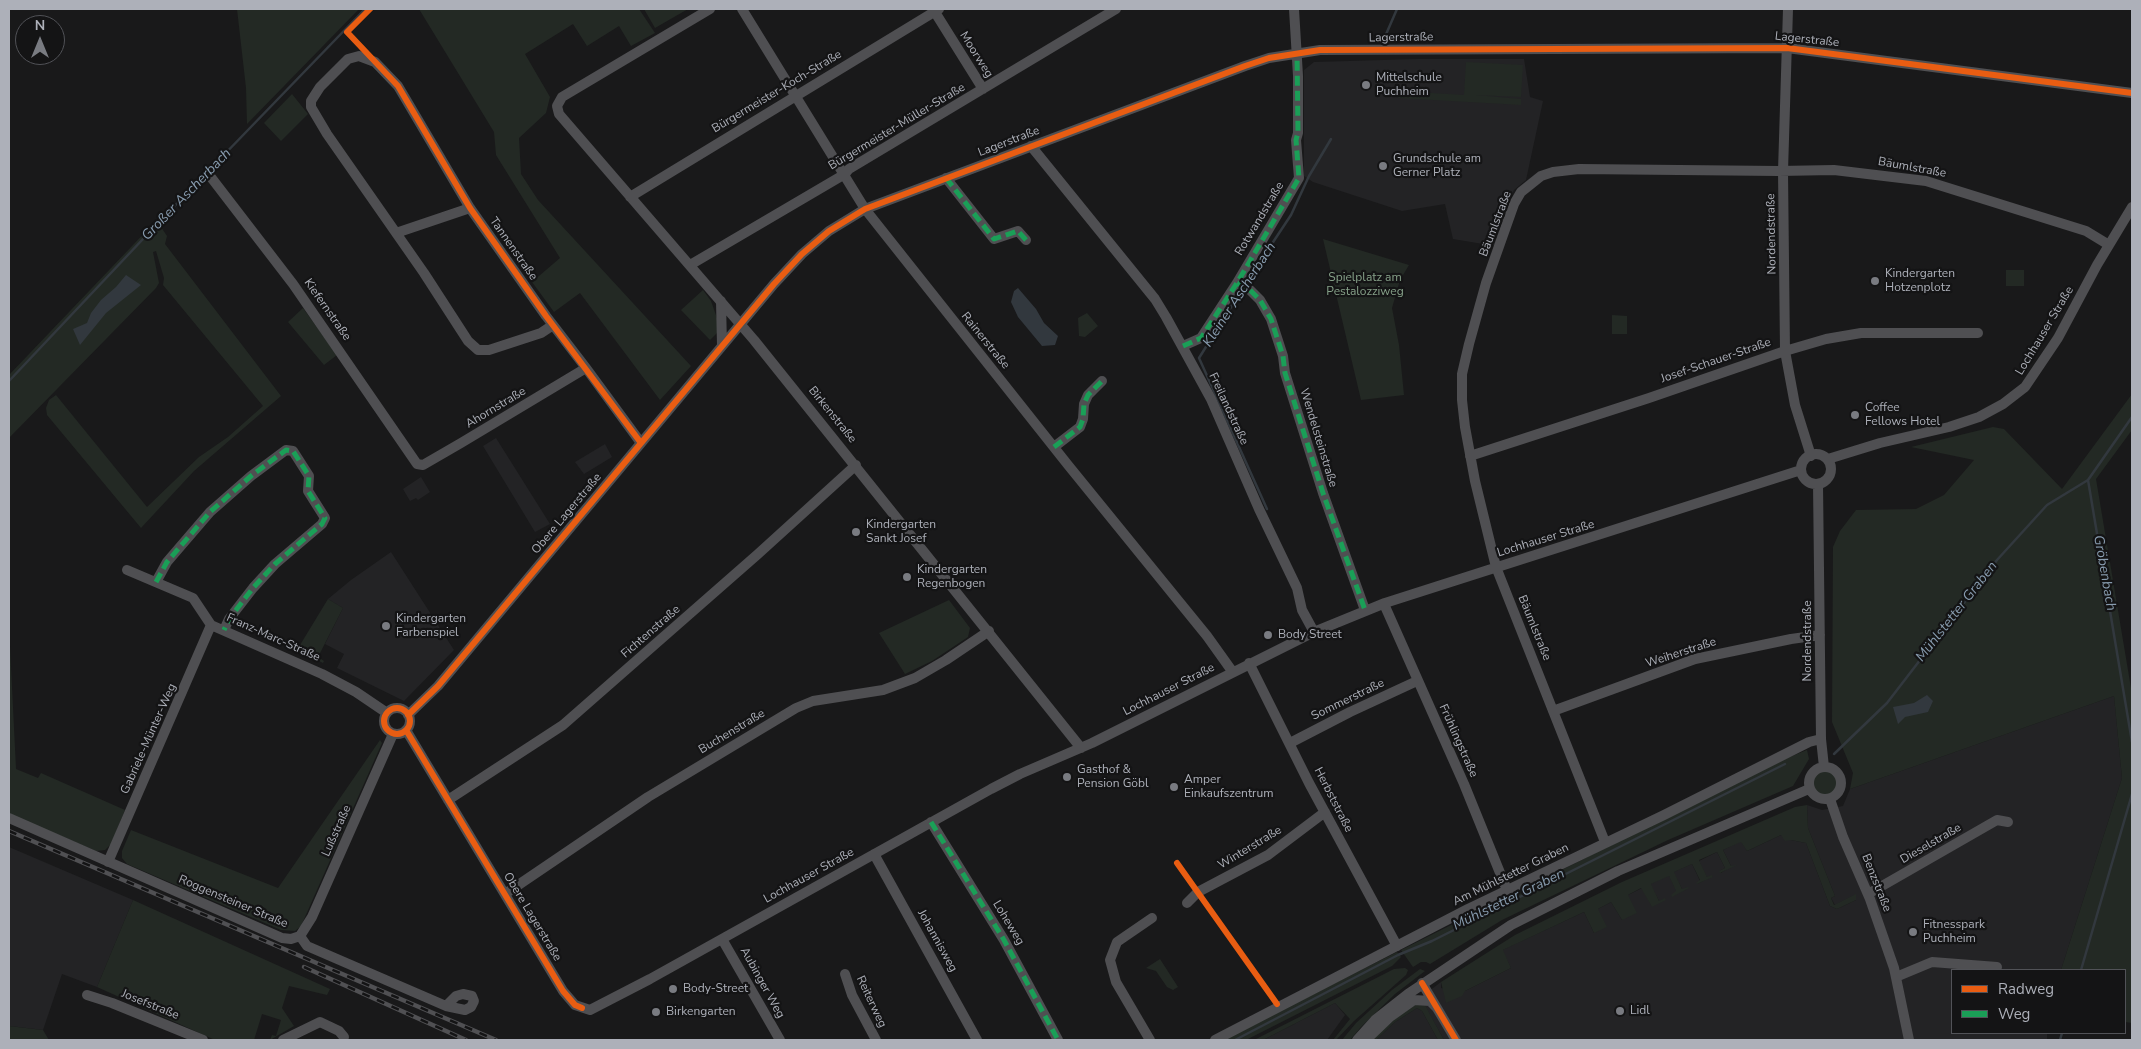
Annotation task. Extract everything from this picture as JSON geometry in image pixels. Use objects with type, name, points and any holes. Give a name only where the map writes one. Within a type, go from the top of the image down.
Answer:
[{"type":"street","name":"Birkenstraße","points":[[710,9],[562,97],[557,106],[559,114],[741,324],[856,465],[1081,748]]},
{"type":"street","name":"Rainerstraße","points":[[742,9],[866,209],[1054,447],[1207,636],[1232,672]]},
{"type":"street","name":"Bürgermeister-Müller-Straße","points":[[690,265],[845,174],[848,169],[1116,9]]},
{"type":"street","name":"Rotwandstraße","points":[[1183,346],[1201,338],[1243,286],[1299,178],[1296,140],[1298,132],[1297,52],[1294,9]]},
{"type":"street","name":"Nordendstraße","points":[[1788,9],[1783,171],[1785,351],[1796,405],[1811,456]]},
{"type":"street","name":"Bürgermeister-Koch-Straße","points":[[630,197],[935,10]]},
{"type":"street","name":"Moorweg","points":[[935,10],[983,90]]},
{"type":"street","name":"Lagerstraße","points":[[741,324],[802,254],[829,232],[866,209],[1250,64],[1297,52],[1436,48],[1534,50],[1787,48],[2132,93]]},
{"type":"street","name":"Tannenstraße","points":[[553,325],[541,333],[490,350],[478,350],[468,341],[327,134],[311,107],[312,101],[320,87],[348,59],[359,56],[375,62],[394,80],[470,208],[553,325],[641,443]]},
{"type":"street","name":"Freilandstraße","points":[[1031,146],[1155,299],[1183,346],[1211,399],[1259,509],[1297,588],[1302,610],[1314,632]]},
{"type":"street","name":"Bäumlstraße","points":[[1605,842],[1496,567],[1470,456],[1462,400],[1462,374],[1486,284],[1514,204],[1521,192],[1541,176],[1552,172],[1578,169],[1834,170],[1926,181],[2086,231],[2110,245]]},
{"type":"street","name":"Kiefernstraße","points":[[210,176],[293,284],[417,464]]},
{"type":"street","points":[[946,178],[994,239],[1018,232],[1026,240]]},
{"type":"street","name":"Lochhauser Straße","points":[[1811,456],[1820,455],[1828,459],[1949,427],[1979,417],[2003,404],[2025,387],[2047,356],[2132,207]]},
{"type":"street","points":[[396,233],[470,208]]},
{"type":"street","name":"Wendelsteinstraße","points":[[1243,286],[1260,300],[1271,319],[1283,356],[1285,374],[1322,493],[1365,610]]},
{"type":"street","points":[[721,302],[722,346]]},
{"type":"street","name":"Obere Lagerstraße","points":[[408,715],[438,686],[741,324]]},
{"type":"street","name":"Josef-Schauer-Straße","points":[[1470,456],[1826,339],[1861,332],[1978,333]]},
{"type":"street","name":"Ahornstraße","points":[[417,464],[423,465],[586,368]]},
{"type":"street","points":[[1054,447],[1080,427],[1084,404],[1088,395],[1102,381]]},
{"type":"street","points":[[156,582],[167,562],[210,512],[286,450],[293,450],[309,476],[308,491],[325,518],[322,524],[275,564],[253,588],[229,619],[224,630]]},
{"type":"street","points":[[1811,456],[1804,462],[1801,470],[1807,481],[1818,484],[1828,480],[1831,475],[1831,464],[1828,459]]},
{"type":"street","name":"Fichtenstraße","points":[[448,800],[563,726],[743,568],[856,465]]},
{"type":"street","name":"Lochhauser Straße","points":[[582,1008],[590,1010],[602,1005],[1020,774],[1081,748],[1314,632],[1365,610],[1801,470]]},
{"type":"street","name":"Nordendstraße","points":[[1818,484],[1821,740],[1824,767]]},
{"type":"street","name":"Franz-Marc-Straße","points":[[127,570],[194,598],[212,625],[322,674],[356,692],[387,713]]},
{"type":"street","name":"Frühlingstraße","points":[[1384,604],[1464,784],[1507,890]]},
{"type":"street","name":"Gabriele-Münter-Weg","points":[[108,862],[212,625]]},
{"type":"street","name":"Buchenstraße","points":[[505,894],[648,797],[796,708],[813,701],[883,690],[915,678],[946,660],[988,631]]},
{"type":"street","name":"Weiherstraße","points":[[1553,711],[1694,659],[1791,639],[1820,636]]},
{"type":"street","name":"Herbststraße","points":[[1249,663],[1396,946]]},
{"type":"street","name":"Sommerstraße","points":[[1290,744],[1350,712],[1417,681]]},
{"type":"street","points":[[398,709],[408,715],[409,723],[406,730],[400,734],[393,734],[384,725],[387,713],[398,709]]},
{"type":"street","name":"Obere Lagerstraße","points":[[406,730],[563,991],[575,1006],[582,1008]]},
{"type":"street","name":"Lußstraße","points":[[300,936],[314,911],[393,734]]},
{"type":"street","name":"Am Mühlstetter Graben","points":[[1215,1040],[1507,890],[1664,815],[1808,742],[1821,740]]},
{"type":"street","points":[[1824,767],[1835,770],[1841,780],[1839,792],[1830,799],[1818,798],[1809,788],[1812,772],[1824,767]]},
{"type":"street","points":[[1357,1040],[1375,1020],[1422,983],[1510,925],[1618,871],[1809,788]]},
{"type":"street","name":"Benzstraße","points":[[1830,799],[1843,837],[1868,894],[1896,977],[1909,1040]]},
{"type":"street","name":"Winterstraße","points":[[1187,903],[1198,892],[1268,855],[1325,812]]},
{"type":"street","name":"Roggensteiner Straße","points":[[9,818],[282,938],[291,939],[300,936],[307,946],[446,1006]]},
{"type":"street","name":"Dieselstraße","points":[[1868,894],[1997,820],[2008,822]]},
{"type":"street","name":"Loheweg","points":[[931,822],[1004,940],[1058,1040]]},
{"type":"street","name":"Johannisweg","points":[[874,854],[977,1040]]},
{"type":"street","points":[[1150,1040],[1116,982],[1110,960],[1117,942],[1152,918]]},
{"type":"street","name":"Aubinger Weg","points":[[722,939],[780,1040]]},
{"type":"street","points":[[1896,977],[1932,962],[1997,967]]},
{"type":"street","name":"Reiterweg","points":[[845,974],[852,995],[875,1040]]},
{"type":"street","points":[[1422,983],[1456,1040]]},
{"type":"street","name":"Josefstraße","points":[[87,995],[112,1002],[203,1040]]},
{"type":"street","points":[[1365,1040],[1390,1017],[1414,1000],[1430,1001],[1436,1008]]},
{"type":"street","points":[[283,1040],[315,1023],[326,1024],[344,1036]]},
{"type":"shaded area","points":[[1418,59],[1524,59],[1530,97],[1543,101],[1526,180],[1514,190],[1508,203],[1495,246],[1453,239],[1445,204],[1402,211],[1313,182],[1304,176],[1304,70],[1314,62]]},
{"type":"shaded area","points":[[126,275],[141,285],[106,313],[80,345],[73,329],[87,323],[91,313],[101,300]]},
{"type":"shaded area","points":[[1018,288],[1036,309],[1044,323],[1058,336],[1055,345],[1042,346],[1018,317],[1011,302],[1014,291]]},
{"type":"shaded area","points":[[496,438],[550,524],[535,532],[483,446]]},
{"type":"shaded area","points":[[605,444],[612,457],[584,474],[575,462]]},
{"type":"shaded area","points":[[421,477],[430,492],[418,500],[416,498],[410,501],[403,489]]},
{"type":"shaded area","name":"Kindergarten Farbenspiel","points":[[391,552],[454,650],[404,701],[337,668],[344,654],[325,644],[343,608],[328,599]]},
{"type":"shaded area","points":[[1927,695],[1933,701],[1928,712],[1905,717],[1898,724],[1893,707],[1914,703]]},
{"type":"shaded area","points":[[2114,696],[2122,778],[2061,969],[1951,969],[1951,1034],[2047,1034],[2047,1040],[1444,1040],[1425,1006],[1412,1004],[1441,982],[1441,988],[1465,991],[1511,968],[1502,950],[1584,912],[1594,933],[1598,909],[1611,902],[1622,920],[1628,895],[1642,888],[1652,906],[1659,901],[1650,884],[1669,875],[1677,892],[1682,889],[1673,872],[1692,864],[1700,881],[1697,884],[1713,876],[1707,878],[1699,861],[1717,852],[1725,868],[1720,871],[1721,873],[1731,866],[1723,850],[1741,841],[1747,851],[1781,835],[1791,840],[1806,843],[1830,906],[1837,909],[1856,900],[1856,895],[1835,905],[1831,898],[1835,896],[1808,828],[1807,805],[1822,810],[1843,806],[1850,789]]},
{"type":"shaded area","points":[[9,847],[133,900],[97,987],[62,974],[43,1030],[9,1026]]},
{"type":"shaded area","points":[[1335,1003],[1345,1015],[1327,1040],[1263,1040]]},
{"type":"shaded area","points":[[1417,1008],[1422,1011],[1438,1040],[1376,1040],[1395,1022]]},
{"type":"green space","points":[[237,9],[359,9],[247,124],[246,88]]},
{"type":"green space","points":[[419,9],[639,9],[655,33],[631,46],[619,26],[587,46],[573,24],[525,54],[550,97],[546,113],[519,138],[521,174],[538,200],[691,366],[660,400],[580,293],[554,312],[532,282],[560,258],[496,155],[494,132]]},
{"type":"green space","points":[[644,9],[688,9],[655,28]]},
{"type":"green space","points":[[1466,62],[1523,65],[1521,97],[1475,95],[1521,99],[1521,105],[1398,98],[1399,91],[1464,95]]},
{"type":"green space","points":[[292,94],[308,114],[281,141],[264,123]]},
{"type":"green space","points":[[153,224],[161,227],[167,236],[165,244],[281,396],[194,471],[141,528],[47,415],[46,408],[49,400],[56,395],[147,507],[199,457],[228,437],[263,406],[163,285],[164,278],[156,251],[153,252],[159,283],[156,288],[9,438],[9,375]]},
{"type":"green space","name":"Spielplatz am Pestalozziweg","points":[[1323,239],[1409,265],[1400,280],[1392,308],[1399,345],[1404,395],[1361,400]]},
{"type":"green space","points":[[2006,270],[2024,270],[2024,286],[2006,286]]},
{"type":"green space","points":[[703,290],[711,301],[717,318],[717,333],[710,340],[681,310]]},
{"type":"green space","points":[[303,308],[337,355],[324,365],[288,322]]},
{"type":"green space","points":[[1087,313],[1098,326],[1085,337],[1079,336],[1078,318]]},
{"type":"green space","points":[[1612,315],[1627,316],[1627,334],[1612,334]]},
{"type":"green space","points":[[2132,394],[2132,430],[2096,479],[2132,694],[2132,1023],[2126,1022],[2126,969],[2061,969],[2122,778],[2114,696],[1850,789],[1853,773],[1832,722],[1833,547],[1840,531],[1856,510],[1916,509],[1944,495],[1974,460],[1911,447],[1993,427],[2004,429],[2062,489]]},
{"type":"green space","points":[[328,599],[343,608],[318,657],[324,661],[323,663],[297,650]]},
{"type":"green space","points":[[949,600],[970,628],[968,637],[932,661],[905,674],[879,633]]},
{"type":"green space","points":[[9,625],[16,769],[38,778],[41,773],[125,810],[111,844],[105,850],[96,851],[9,814]]},
{"type":"green space","points":[[380,740],[382,743],[301,926],[295,931],[281,930],[127,864],[122,858],[122,851],[131,830],[278,888]]},
{"type":"green space","points":[[1807,750],[1809,759],[1793,786],[1668,840],[1502,920],[1430,964],[1421,962],[1413,967],[1401,950],[1782,760]]},
{"type":"green space","points":[[1825,771],[1834,775],[1838,784],[1834,793],[1825,797],[1816,793],[1812,784],[1816,775]]},
{"type":"green space","points":[[1807,805],[1808,828],[1835,896],[1831,898],[1834,905],[1856,894],[1856,900],[1837,909],[1830,906],[1806,843],[1791,840],[1785,841],[1781,835],[1747,851],[1741,842],[1723,850],[1731,866],[1737,865],[1720,873],[1719,871],[1725,868],[1717,852],[1699,860],[1707,877],[1712,875],[1713,877],[1697,884],[1700,880],[1692,864],[1674,872],[1682,889],[1689,888],[1672,897],[1671,895],[1676,891],[1669,876],[1651,884],[1659,901],[1665,898],[1666,900],[1652,907],[1641,888],[1628,895],[1637,913],[1622,920],[1611,902],[1598,909],[1607,927],[1594,933],[1584,912],[1503,950],[1511,968],[1465,991],[1462,996],[1446,1003],[1441,982],[1515,935],[1622,882],[1795,807]]},
{"type":"green space","points":[[133,900],[330,989],[327,995],[289,986],[282,1008],[294,1026],[270,1040],[272,1035],[276,1036],[281,1020],[262,1014],[254,1040],[215,1040],[97,987]]},
{"type":"green space","points":[[1397,952],[1401,957],[1392,966],[1246,1040],[1222,1040]]},
{"type":"green space","points":[[1160,959],[1178,987],[1173,990],[1167,987],[1156,971],[1146,968]]},
{"type":"green space","points":[[1405,968],[1408,970],[1406,975],[1354,1021],[1336,1040],[1333,1040],[1350,1019],[1335,1003],[1263,1040],[1254,1040],[1394,969]]},
{"type":"green space","points":[[1420,969],[1425,971],[1395,994],[1350,1040],[1342,1040],[1356,1023],[1392,990]]},
{"type":"green space","points":[[1412,1004],[1425,1005],[1444,1040],[1438,1040],[1422,1011],[1417,1008],[1395,1022],[1376,1040],[1371,1040]]},
{"type":"green space","points":[[9,1026],[43,1030],[49,1040],[9,1040]]},
{"type":"waterway","name":"Großer Ascherbach","points":[[9,381],[160,221],[365,9]]},
{"type":"waterway","name":"Kleiner Ascherbach","points":[[1384,39],[1397,9]]},
{"type":"waterway","name":"Kleiner Ascherbach","points":[[1246,283],[1291,215],[1309,176],[1331,139]]},
{"type":"waterway","name":"Kleiner Ascherbach","points":[[1243,288],[1199,358],[1267,509]]},
{"type":"waterway","name":"Gröbenbach","points":[[2132,417],[2088,480],[2132,742]]},
{"type":"waterway","name":"Mühlstetter Graben","points":[[1834,754],[1887,703],[1997,560],[2047,505],[2088,480]]},
{"type":"waterway","name":"Mühlstetter Graben","points":[[1235,1040],[1398,955],[1432,941],[1785,764]]},
{"type":"waterway","name":"Gröbenbach","points":[[2081,969],[2132,794]]},
{"type":"waterway","name":"Gröbenbach","points":[[2060,1040],[2062,1034]]},
{"type":"railway","points":[[9,831],[496,1040]]},
{"type":"railway","points":[[304,967],[466,1040]]},
{"type":"marked path","points":[[1183,346],[1201,338],[1237,283],[1299,178],[1296,140],[1298,133],[1297,52]]},
{"type":"marked path","points":[[946,178],[994,239],[1018,231],[1026,240]]},
{"type":"marked path","points":[[1237,283],[1250,290],[1260,300],[1271,319],[1283,356],[1285,373],[1323,493],[1365,610]]},
{"type":"marked path","points":[[1054,447],[1080,427],[1083,419],[1084,404],[1088,395],[1102,381]]},
{"type":"marked path","points":[[156,582],[167,562],[210,512],[251,476],[286,450],[293,451],[309,476],[308,491],[325,518],[322,524],[275,564],[253,588],[229,619],[224,630]]},
{"type":"marked path","points":[[931,822],[1004,940],[1058,1040]]},
{"type":"cycle path","points":[[370,9],[347,32],[398,86],[470,208],[546,316],[641,443]]},
{"type":"cycle path","points":[[408,715],[438,686],[774,284],[802,254],[829,231],[865,209],[1245,66],[1269,58],[1320,50],[1787,48],[2132,93]]},
{"type":"cycle path","points":[[397,708],[406,712],[410,721],[406,730],[397,734],[388,730],[384,721],[388,712],[397,708]]},
{"type":"cycle path","points":[[406,730],[563,991],[575,1005],[582,1008]]},
{"type":"cycle path","points":[[1177,863],[1277,1004]]},
{"type":"cycle path","points":[[1422,983],[1456,1040]]},
{"type":"place","name":"Mittelschule Puchheim","points":[[1366,85]]},
{"type":"place","name":"Grundschule am Gerner Platz","points":[[1383,166]]},
{"type":"place","name":"Kindergarten Hotzenplotz","points":[[1875,281]]},
{"type":"place","name":"Coffee Fellows Hotel","points":[[1855,415]]},
{"type":"place","name":"Kindergarten Sankt Josef","points":[[856,532]]},
{"type":"place","name":"Kindergarten Regenbogen","points":[[907,577]]},
{"type":"place","name":"Kindergarten Farbenspiel","points":[[386,626]]},
{"type":"place","name":"Body Street","points":[[1268,635]]},
{"type":"place","name":"Gasthof & Pension Göbl","points":[[1067,777]]},
{"type":"place","name":"Amper Einkaufszentrum","points":[[1174,787]]},
{"type":"place","name":"Fitnesspark Puchheim","points":[[1913,932]]},
{"type":"place","name":"Body-Street","points":[[673,989]]},
{"type":"place","name":"Lidl","points":[[1620,1011]]},
{"type":"place","name":"Birkengarten","points":[[656,1012]]}]
